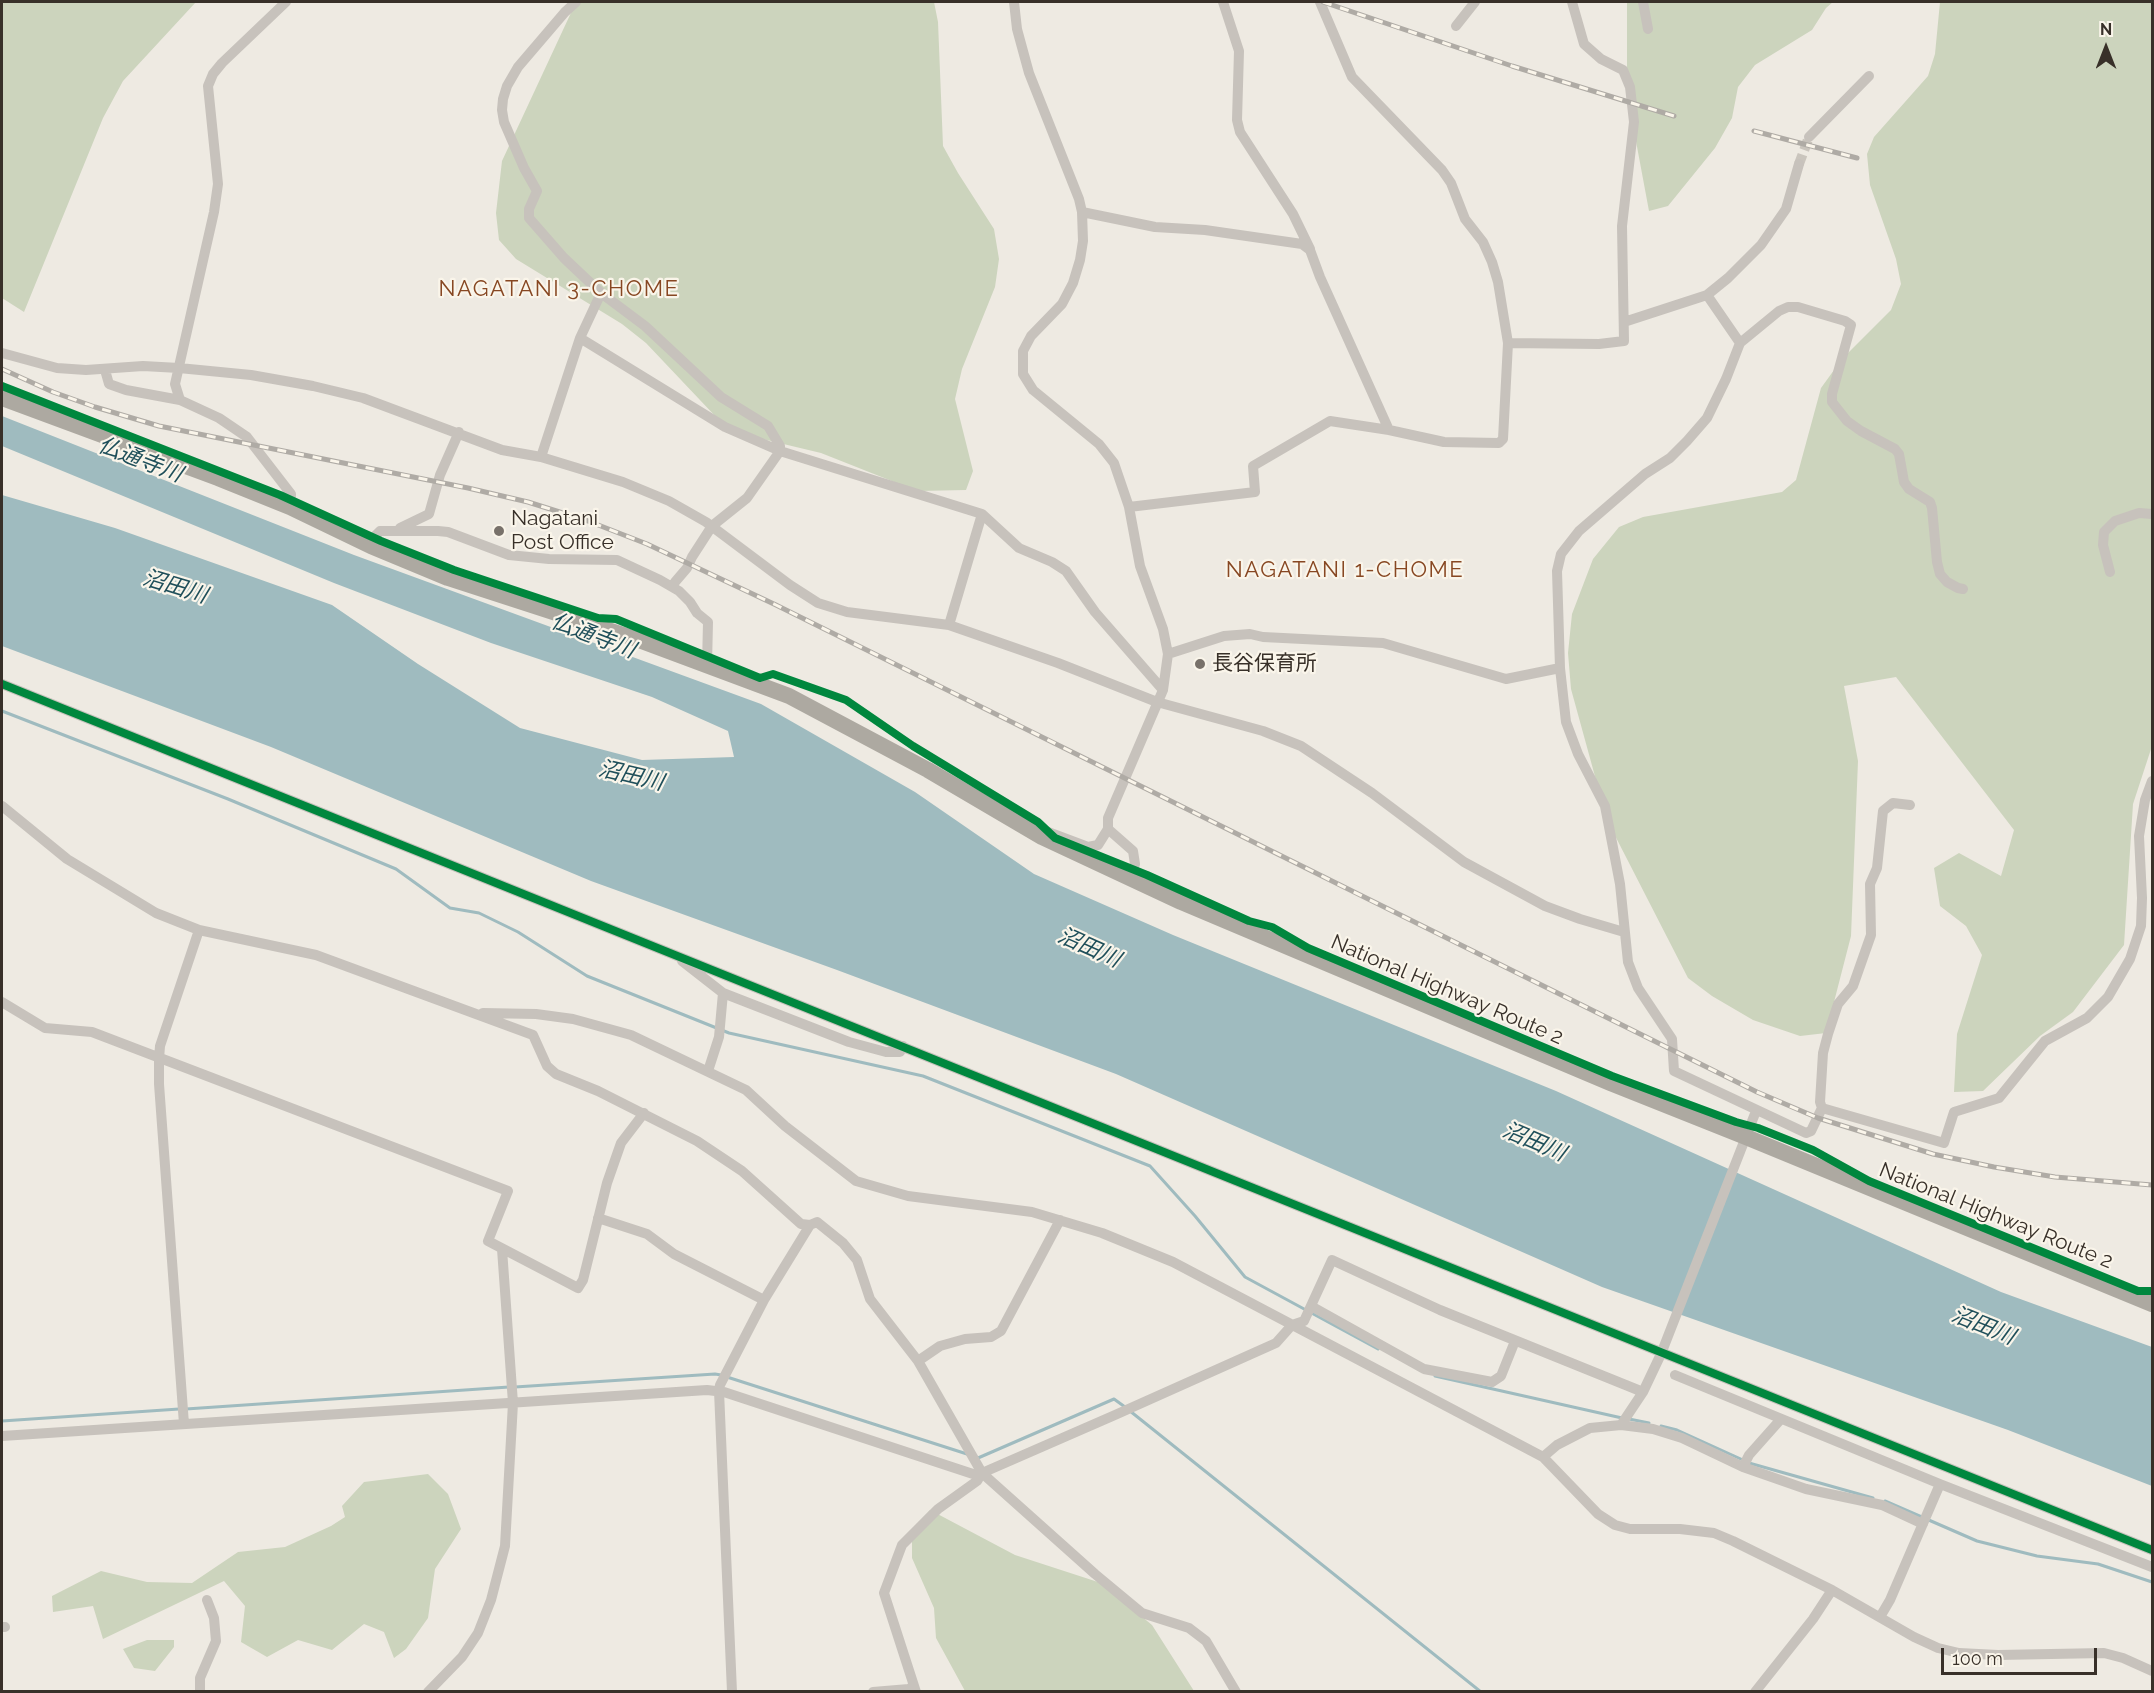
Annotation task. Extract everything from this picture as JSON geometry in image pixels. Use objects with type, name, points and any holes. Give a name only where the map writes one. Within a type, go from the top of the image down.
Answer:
[{"type":"highway","name":"National Highway Route 2","points":[[2,398],[290,507],[371,546],[448,578],[582,621],[789,696],[928,770],[1042,837],[1181,902],[1610,1083],[1744,1144],[2152,1304]]},
{"type":"street","points":[[180,399],[176,384],[214,212],[218,184],[208,86],[213,74],[222,63],[286,2]]},
{"type":"street","points":[[576,2],[518,67],[507,86],[502,110],[504,122],[524,168],[537,191],[529,209],[529,218],[564,258],[602,293],[645,326],[721,397],[768,426],[780,446],[780,451],[747,498],[712,526],[687,568],[675,582]]},
{"type":"street","points":[[1010,818],[1014,813],[1050,832],[1088,847],[1098,845],[1108,829],[1108,818],[1163,690],[1168,654],[1163,629],[1140,566],[1129,507],[1114,463],[1099,444],[1033,390],[1023,374],[1023,351],[1031,336],[1062,304],[1073,283],[1082,250],[1083,212],[1029,73],[1017,29],[1014,2]]},
{"type":"street","points":[[1223,2],[1239,51],[1237,120],[1240,132],[1293,214],[1389,430]]},
{"type":"street","points":[[1129,507],[1255,492],[1253,466],[1330,422],[1389,430],[1444,442],[1499,443],[1503,439],[1508,343],[1498,282],[1483,242],[1465,219],[1451,183],[1442,170],[1352,77],[1320,2]]},
{"type":"street","points":[[1456,26],[1475,2]]},
{"type":"street","points":[[1508,343],[1599,344],[1624,341],[1622,226],[1634,122],[1630,87],[1623,70],[1601,59],[1584,44],[1572,2]]},
{"type":"street","points":[[1643,2],[1648,29]]},
{"type":"street","points":[[1809,137],[1869,76]]},
{"type":"street","points":[[1624,322],[1707,295],[1761,246],[1786,210],[1798,164]]},
{"type":"street","points":[[1083,212],[1155,227],[1205,230],[1302,244],[1310,250]]},
{"type":"street","points":[[541,457],[580,338],[602,293]]},
{"type":"street","points":[[1707,295],[1740,344]]},
{"type":"street","points":[[1910,805],[1893,803],[1883,812],[1877,868],[1870,884],[1871,935],[1853,986],[1838,1004],[1828,1034],[1823,1053],[1822,1108],[1811,1131],[1806,1133],[1674,1071],[1672,1038],[1638,988],[1628,962],[1620,884],[1605,806],[1578,754],[1566,722],[1560,668],[1557,571],[1561,554],[1587,524],[1645,474],[1670,458],[1707,418],[1740,344],[1779,311],[1788,307],[1798,307],[1845,321],[1851,325],[1832,394],[1832,402],[1847,421],[1899,454],[1904,482],[1909,489],[1930,502],[1940,574],[1947,582],[1963,589]]},
{"type":"street","points":[[580,338],[725,427],[780,451],[982,514],[1019,548],[1052,562],[1066,571],[1095,612],[1163,690]]},
{"type":"street","points":[[2,353],[57,368],[105,370],[143,366],[179,368],[251,375],[313,386],[363,398],[502,450],[541,457],[623,482],[669,501],[712,526],[790,585],[818,603],[848,612],[949,625],[1058,663],[1157,702],[1263,731],[1301,746],[1372,793],[1464,862],[1545,906],[1624,932]]},
{"type":"street","points":[[105,370],[109,384],[126,390],[180,399],[219,418],[247,437],[291,494],[290,507]]},
{"type":"street","points":[[392,531],[416,522],[429,514],[440,475],[459,432]]},
{"type":"street","points":[[2110,572],[2103,545],[2104,532],[2115,521],[2139,513],[2152,514]]},
{"type":"street","points":[[949,625],[982,514]]},
{"type":"street","points":[[371,546],[380,531],[448,532],[509,555],[549,559],[617,560],[679,591],[690,602]]},
{"type":"street","points":[[645,573],[657,572],[675,582],[686,591],[697,613],[708,622],[707,665]]},
{"type":"street","points":[[1168,654],[1224,636],[1250,634],[1263,637],[1383,643],[1506,679],[1560,668]]},
{"type":"street","points":[[2,684],[1662,1350],[2152,1550]]},
{"type":"street","points":[[1822,1108],[1944,1143],[1954,1112],[1999,1098],[2045,1041],[2087,1018],[2108,997],[2130,959],[2140,926],[2142,898],[2139,836],[2145,800],[2152,781]]},
{"type":"street","points":[[2,806],[67,859],[156,913],[199,930],[316,955],[533,1035],[547,1066],[556,1074],[644,1113],[697,1141],[742,1171],[801,1224],[810,1225]]},
{"type":"street","points":[[1108,829],[1133,851],[1136,864],[1130,878]]},
{"type":"street","points":[[184,1424],[159,1059],[160,1046],[199,930]]},
{"type":"street","points":[[681,957],[682,963],[723,993],[849,1042],[886,1052],[900,1052],[903,1046]]},
{"type":"street","points":[[708,1071],[719,1037],[723,993]]},
{"type":"street","points":[[2,1002],[45,1028],[92,1032],[508,1191],[488,1241],[578,1288],[583,1280],[607,1183],[621,1143],[644,1113]]},
{"type":"street","points":[[480,1015],[483,1012],[536,1014],[573,1019],[631,1035],[746,1090],[785,1126],[856,1181],[908,1196],[1032,1212],[1102,1233],[1173,1262],[1543,1457],[1598,1514],[1615,1524],[1630,1529],[1680,1529],[1714,1533],[1832,1590],[1914,1637],[1938,1648],[1959,1653],[1998,1655],[2104,1653],[2124,1658],[2152,1671]]},
{"type":"street","points":[[1621,1425],[1643,1392],[1662,1350],[1756,1111]]},
{"type":"street","points":[[598,1218],[647,1234],[674,1254],[764,1300]]},
{"type":"street","points":[[918,1361],[940,1346],[964,1339],[991,1336],[1001,1331],[1060,1220]]},
{"type":"street","points":[[732,1692],[719,1388],[764,1300],[810,1225],[816,1222],[843,1243],[856,1260],[870,1299],[918,1361],[982,1473],[1142,1613],[1188,1628],[1206,1641],[1236,1692]]},
{"type":"street","points":[[428,1692],[462,1657],[478,1632],[491,1600],[506,1546],[513,1403],[502,1249]]},
{"type":"street","points":[[2,1436],[719,1388],[973,1474],[982,1473],[1276,1343],[1292,1325],[1304,1321],[1332,1260],[1440,1310],[1643,1392]]},
{"type":"street","points":[[1311,1306],[1424,1369],[1492,1382],[1501,1376],[1515,1341]]},
{"type":"street","points":[[1675,1375],[2152,1568]]},
{"type":"street","points":[[1743,1467],[1749,1455],[1781,1419]]},
{"type":"street","points":[[1543,1457],[1557,1445],[1590,1428],[1621,1425],[1653,1429],[1682,1438],[1743,1467],[1806,1489],[1882,1505],[1923,1524]]},
{"type":"street","points":[[873,1692],[915,1689],[884,1593],[902,1545],[938,1509],[977,1481],[982,1473]]},
{"type":"street","points":[[1880,1617],[1890,1600],[1940,1484]]},
{"type":"street","points":[[1755,1692],[1813,1619],[1832,1590]]},
{"type":"street","points":[[197,1691],[200,1678],[216,1641],[214,1618],[207,1600]]},
{"type":"green space","points":[[2,2],[196,2],[123,81],[103,118],[24,312],[2,298]]},
{"type":"green space","points":[[576,2],[934,2],[938,22],[943,146],[994,229],[999,259],[995,287],[962,369],[955,399],[973,471],[966,490],[917,491],[821,453],[750,436],[717,418],[646,343],[622,324],[516,259],[499,240],[496,213],[502,161]]},
{"type":"green space","points":[[1627,2],[1833,2],[1826,8],[1812,30],[1755,65],[1738,87],[1732,118],[1715,148],[1668,206],[1649,211],[1627,93]]},
{"type":"green space","points":[[1940,2],[2152,2],[2152,746],[2133,804],[2124,945],[2073,1012],[2040,1036],[1983,1091],[1954,1092],[1957,1034],[1982,955],[1966,926],[1940,906],[1934,868],[1959,853],[2001,876],[2014,830],[1896,677],[1844,686],[1858,761],[1851,936],[1826,1033],[1800,1036],[1753,1020],[1712,996],[1688,978],[1607,820],[1571,689],[1568,653],[1572,614],[1593,559],[1619,527],[1643,517],[1782,492],[1796,480],[1821,388],[1842,359],[1891,310],[1901,284],[1896,259],[1870,185],[1867,154],[1874,137],[1928,76],[1935,54]]},
{"type":"green space","points":[[428,1474],[448,1494],[461,1529],[435,1569],[428,1618],[406,1649],[394,1658],[384,1632],[364,1624],[332,1650],[298,1640],[267,1657],[241,1642],[245,1606],[224,1581],[103,1639],[93,1606],[53,1612],[52,1596],[101,1571],[147,1582],[192,1583],[238,1552],[285,1547],[331,1526],[345,1517],[342,1506],[364,1482]]},
{"type":"green space","points":[[930,1510],[1015,1555],[1101,1583],[1152,1625],[1194,1691],[965,1691],[936,1638],[934,1608],[912,1558],[912,1529]]},
{"type":"green space","points":[[147,1640],[174,1640],[174,1647],[155,1671],[134,1668],[123,1649]]},
{"type":"water","name":"沼田川","points":[[2,416],[354,555],[761,704],[915,792],[1034,874],[1173,935],[1556,1091],[2001,1292],[2152,1347],[2152,1486],[2008,1430],[1602,1287],[1116,1074],[591,881],[271,747],[2,646],[2,495],[115,528],[332,605],[418,664],[520,728],[642,760],[734,757],[728,731],[652,697],[491,643],[334,583],[2,446]]},
{"type":"waterway","points":[[2,711],[228,799],[396,869],[450,908],[479,913],[518,932],[587,976],[729,1033],[923,1076],[1150,1166],[1245,1277],[1378,1349]]},
{"type":"waterway","points":[[515,1387],[721,1375]]},
{"type":"waterway","points":[[1435,1376],[1622,1418]]},
{"type":"waterway","points":[[727,1377],[967,1454]]},
{"type":"waterway","points":[[186,1409],[509,1387]]},
{"type":"waterway","points":[[976,1457],[1114,1399],[1125,1407]]},
{"type":"waterway","points":[[2,1421],[179,1409]]},
{"type":"waterway","points":[[1130,1411],[1481,1692]]},
{"type":"waterway","points":[[1629,1419],[1649,1423]]},
{"type":"waterway","points":[[1661,1426],[1677,1430],[1743,1460]]},
{"type":"waterway","points":[[1749,1463],[1873,1498]]},
{"type":"waterway","points":[[1885,1501],[1977,1541],[2037,1556],[2098,1564],[2152,1582]]},
{"type":"tunnel","points":[[1799,164],[1809,137]]},
{"type":"railway","points":[[1323,2],[1512,66],[1674,116]]},
{"type":"railway","points":[[1754,131],[1857,158]]},
{"type":"railway","points":[[2,369],[53,392],[159,426],[468,488],[528,502],[588,521],[647,544],[776,605],[1757,1092],[1818,1118],[1933,1154],[1994,1167],[2055,1177],[2152,1185]]},
{"type":"cycle path","points":[[2,386],[280,495],[381,541],[454,570],[598,618],[616,619],[760,678],[773,674],[846,700],[913,746],[1038,822],[1055,838],[1147,875],[1249,921],[1272,927],[1308,948],[1612,1076],[1758,1128],[1813,1150],[1869,1181],[2138,1291],[2152,1291]]},
{"type":"cycle path","points":[[2,684],[2152,1550]]},
{"type":"place","name":"Nagatani Post Office","points":[[499,531]]},
{"type":"place","name":"長谷保育所","points":[[1200,664]]},
{"type":"district","name":"NAGATANI 3-CHOME","points":[[559,289]]},
{"type":"district","name":"NAGATANI 1-CHOME","points":[[1345,570]]},
{"type":"water label","name":"仏通寺川","points":[[140,460]]},
{"type":"water label","name":"仏通寺川","points":[[593,636]]}]
